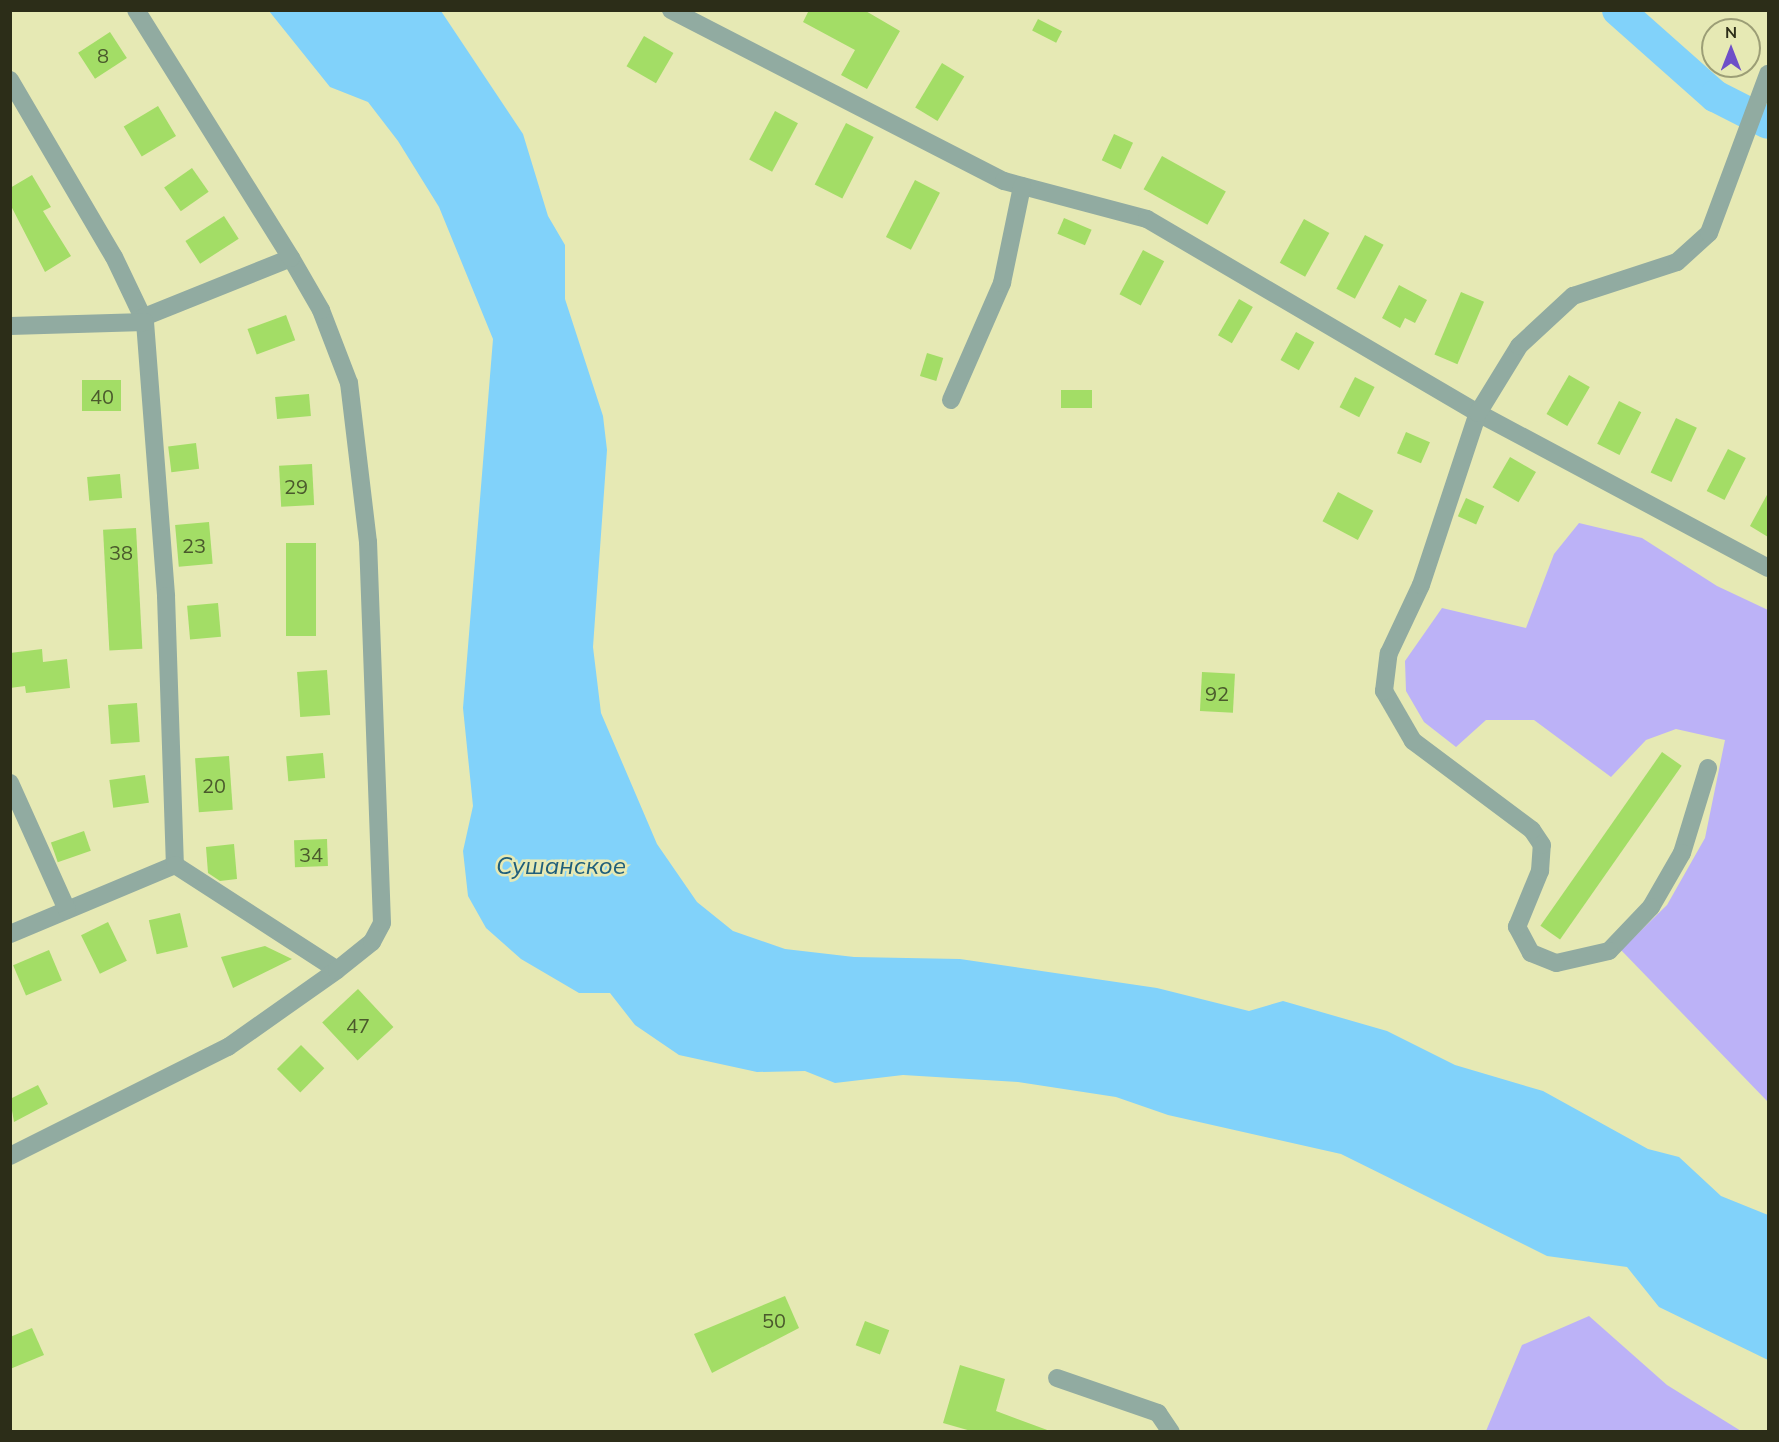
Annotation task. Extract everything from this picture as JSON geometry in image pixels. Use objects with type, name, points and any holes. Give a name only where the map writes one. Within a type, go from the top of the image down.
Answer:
[{"type":"street","points":[[10,1156],[228,1047],[337,970],[372,942],[382,923],[368,542],[349,383],[321,310],[136,10]]},
{"type":"street","points":[[671,10],[1022,186],[1147,219],[1478,413],[1768,568]]},
{"type":"street","points":[[1708,768],[1682,853],[1651,907],[1610,951],[1556,963],[1531,954],[1522,941],[1520,913],[1540,862],[1542,845],[1532,830],[1413,741],[1384,691],[1389,653],[1421,585],[1478,413],[1519,346],[1574,296],[1677,262],[1709,233],[1768,76]]},
{"type":"street","points":[[10,80],[144,320],[166,596],[175,865]]},
{"type":"street","points":[[951,400],[1002,283],[1022,186]]},
{"type":"street","points":[[10,326],[144,320],[291,258]]},
{"type":"street","points":[[10,783],[67,910]]},
{"type":"street","points":[[175,865],[337,970]]},
{"type":"street","points":[[10,934],[175,865]]},
{"type":"street","points":[[1057,1378],[1158,1413],[1171,1431]]},
{"type":"shaded area","points":[[1579,523],[1642,538],[1717,586],[1768,610],[1768,1102],[1621,950],[1667,905],[1705,838],[1725,740],[1676,729],[1646,740],[1611,777],[1534,720],[1486,720],[1456,747],[1424,722],[1406,691],[1405,661],[1442,608],[1526,628],[1554,554]]},
{"type":"shaded area","points":[[1589,1316],[1667,1385],[1741,1431],[1486,1431],[1522,1345]]},
{"type":"water","name":"Сушанское","points":[[269,11],[441,11],[523,134],[548,216],[565,245],[565,299],[603,416],[607,450],[593,647],[601,713],[657,844],[697,902],[733,931],[785,949],[854,957],[960,959],[1157,988],[1249,1011],[1283,1001],[1387,1031],[1455,1065],[1543,1091],[1648,1149],[1679,1157],[1721,1196],[1768,1215],[1768,1360],[1659,1307],[1627,1267],[1547,1256],[1341,1154],[1168,1115],[1116,1097],[1018,1082],[903,1075],[835,1083],[805,1071],[757,1072],[679,1055],[635,1025],[610,993],[579,993],[521,959],[486,928],[468,896],[463,851],[473,806],[463,708],[493,339],[439,207],[398,141],[368,102],[330,87]]},
{"type":"building","points":[[809,10],[864,10],[900,31],[867,89],[841,75],[855,50],[803,22]]},
{"type":"building","points":[[1038,19],[1062,31],[1056,43],[1032,31]]},
{"type":"building","points":[[110,32],[127,58],[95,79],[78,53]]},
{"type":"building","points":[[644,36],[673,53],[656,83],[626,66]]},
{"type":"building","points":[[942,63],[964,76],[938,121],[915,108]]},
{"type":"building","points":[[158,106],[176,136],[142,157],[124,127]]},
{"type":"building","points":[[775,111],[798,123],[772,172],[749,160]]},
{"type":"building","points":[[846,123],[874,137],[842,199],[815,184]]},
{"type":"building","points":[[1114,134],[1133,143],[1121,169],[1102,160]]},
{"type":"building","points":[[1162,156],[1226,191],[1207,225],[1144,189]]},
{"type":"building","points":[[192,168],[209,192],[181,211],[164,188]]},
{"type":"building","points":[[32,175],[51,207],[43,211],[71,256],[45,272],[10,204],[10,188]]},
{"type":"building","points":[[915,180],[940,193],[911,250],[886,237]]},
{"type":"building","points":[[224,216],[239,239],[200,264],[185,241]]},
{"type":"building","points":[[1064,218],[1092,230],[1085,245],[1057,234]]},
{"type":"building","points":[[1304,219],[1329,233],[1305,277],[1280,263]]},
{"type":"building","points":[[1365,235],[1384,245],[1355,299],[1336,289]]},
{"type":"building","points":[[1143,250],[1164,261],[1141,305],[1120,294]]},
{"type":"building","points":[[1399,285],[1427,300],[1415,323],[1405,318],[1400,328],[1382,318]]},
{"type":"building","points":[[1461,292],[1484,302],[1457,364],[1434,355]]},
{"type":"building","points":[[1239,299],[1253,307],[1232,343],[1218,335]]},
{"type":"building","points":[[286,315],[295,340],[257,354],[247,329]]},
{"type":"building","points":[[1296,332],[1314,342],[1299,370],[1280,360]]},
{"type":"building","points":[[927,353],[943,358],[936,381],[920,376]]},
{"type":"building","points":[[1569,375],[1590,387],[1567,426],[1546,414]]},
{"type":"building","points":[[1355,377],[1375,387],[1359,417],[1340,407]]},
{"type":"building","points":[[82,380],[121,380],[121,411],[82,411]]},
{"type":"building","points":[[1061,390],[1092,390],[1092,408],[1061,408]]},
{"type":"building","points":[[309,394],[311,416],[277,419],[275,397]]},
{"type":"building","points":[[1619,401],[1641,412],[1619,455],[1597,444]]},
{"type":"building","points":[[1676,418],[1697,428],[1671,482],[1651,472]]},
{"type":"building","points":[[1406,432],[1430,442],[1421,463],[1397,453]]},
{"type":"building","points":[[196,443],[199,469],[171,472],[168,446]]},
{"type":"building","points":[[1728,449],[1746,458],[1724,500],[1707,491]]},
{"type":"building","points":[[1510,457],[1536,472],[1518,502],[1492,487]]},
{"type":"building","points":[[312,464],[314,505],[281,507],[279,466]]},
{"type":"building","points":[[120,474],[122,498],[89,501],[87,477]]},
{"type":"building","points":[[1338,492],[1373,511],[1358,540],[1323,521]]},
{"type":"building","points":[[1768,493],[1768,537],[1750,526]]},
{"type":"building","points":[[1466,498],[1484,506],[1476,524],[1458,516]]},
{"type":"building","points":[[209,522],[213,564],[179,567],[175,525]]},
{"type":"building","points":[[136,528],[142,649],[109,651],[103,530]]},
{"type":"building","points":[[286,543],[316,543],[316,636],[286,636]]},
{"type":"building","points":[[218,603],[221,637],[190,640],[187,606]]},
{"type":"building","points":[[42,649],[43,662],[67,659],[70,688],[26,693],[25,686],[10,688],[10,653]]},
{"type":"building","points":[[327,670],[330,715],[300,717],[297,672]]},
{"type":"building","points":[[1202,672],[1235,674],[1233,713],[1200,711]]},
{"type":"building","points":[[137,703],[140,742],[111,744],[108,705]]},
{"type":"building","points":[[1662,752],[1682,766],[1560,939],[1540,926]]},
{"type":"building","points":[[323,753],[325,778],[288,781],[286,756]]},
{"type":"building","points":[[229,756],[233,810],[199,812],[195,758]]},
{"type":"building","points":[[145,775],[149,803],[113,808],[109,780]]},
{"type":"building","points":[[84,831],[91,851],[58,862],[51,842]]},
{"type":"building","points":[[327,839],[328,866],[295,867],[294,840]]},
{"type":"building","points":[[234,844],[237,879],[220,881],[208,873],[206,847]]},
{"type":"building","points":[[180,913],[188,947],[157,954],[149,920]]},
{"type":"building","points":[[108,922],[127,961],[100,974],[81,935]]},
{"type":"building","points":[[265,946],[292,959],[233,988],[221,957]]},
{"type":"building","points":[[49,950],[62,980],[26,996],[13,965]]},
{"type":"building","points":[[358,989],[393,1027],[358,1060],[322,1022]]},
{"type":"building","points":[[301,1045],[324,1068],[300,1092],[277,1069]]},
{"type":"building","points":[[38,1085],[48,1104],[14,1122],[10,1099]]},
{"type":"building","points":[[785,1296],[799,1328],[712,1373],[694,1334]]},
{"type":"building","points":[[865,1321],[889,1330],[880,1355],[856,1345]]},
{"type":"building","points":[[32,1328],[44,1355],[10,1369],[10,1337]]},
{"type":"building","points":[[960,1365],[1005,1379],[996,1411],[1050,1431],[971,1431],[943,1423]]},
{"type":"waterway","points":[[1618,10],[1715,96],[1768,123]]}]
